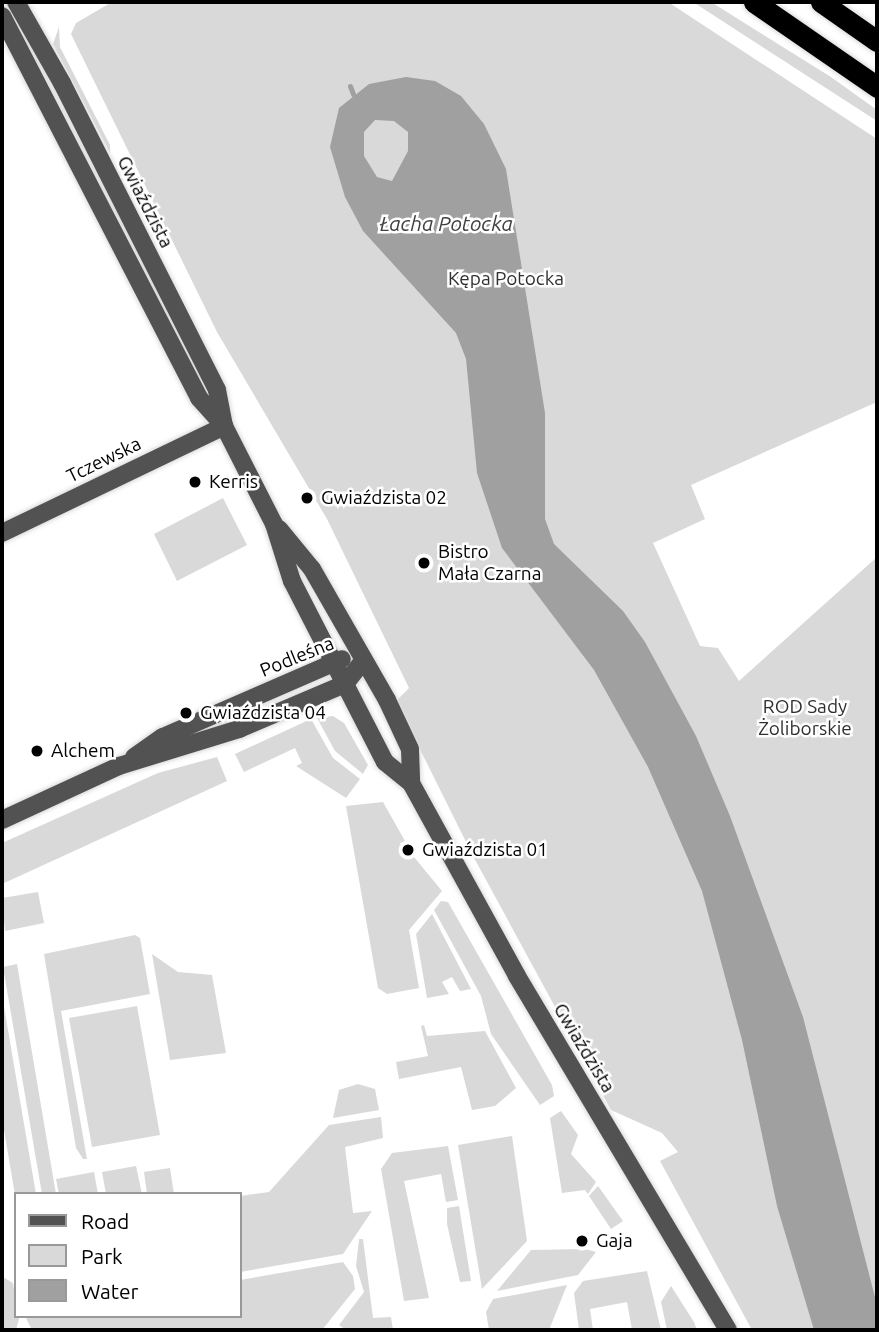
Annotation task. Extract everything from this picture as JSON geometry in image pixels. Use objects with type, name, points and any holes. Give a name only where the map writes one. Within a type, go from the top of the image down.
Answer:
[{"type":"highway","points":[[754,2],[877,87]]},
{"type":"highway","points":[[821,2],[877,41]]},
{"type":"street","name":"Gwiaździsta","points":[[16,2],[217,390],[224,426]]},
{"type":"street","name":"Gwiaździsta","points":[[2,16],[199,398],[224,426],[275,524],[292,581],[385,762],[411,783],[517,976],[728,1330]]},
{"type":"street","points":[[31,71],[38,42]]},
{"type":"street","name":"Tczewska","points":[[2,533],[224,426]]},
{"type":"street","name":"Gwiaździsta","points":[[275,524],[312,569],[411,748],[411,783]]},
{"type":"street","name":"Podleśna","points":[[119,766],[163,737],[334,661],[363,661]]},
{"type":"street","name":"Podleśna","points":[[2,820],[119,766],[239,729],[345,684],[363,661]]},
{"type":"green space","name":"Kępa Potocka","points":[[112,2],[668,2],[877,139],[877,402],[691,485],[705,519],[653,543],[700,646],[718,648],[739,681],[877,557],[877,1330],[752,1330],[660,1161],[678,1152],[662,1133],[611,1110],[473,856],[396,701],[409,688],[327,519],[217,332],[71,34],[76,23]]},
{"type":"green space","points":[[693,2],[711,2],[831,77],[877,110],[877,121]]},
{"type":"green space","points":[[59,27],[60,47],[110,145],[110,153],[53,44]]},
{"type":"green space","points":[[223,498],[247,545],[177,581],[154,534]]},
{"type":"green space","points":[[333,716],[344,723],[368,765],[363,774],[335,751],[317,718]]},
{"type":"green space","points":[[311,719],[333,758],[360,779],[346,798],[296,766],[302,763],[295,748],[244,772],[235,754]]},
{"type":"green space","points":[[217,757],[227,781],[2,884],[2,843],[158,773]]},
{"type":"green space","points":[[383,802],[405,841],[400,843],[410,859],[414,857],[442,891],[409,930],[419,988],[387,994],[378,988],[346,806]]},
{"type":"green space","points":[[38,892],[44,923],[5,931],[2,898]]},
{"type":"green space","points":[[441,901],[448,902],[552,1085],[554,1096],[540,1105],[491,1034],[481,996],[434,910]]},
{"type":"green space","points":[[432,914],[471,989],[460,991],[452,977],[442,982],[449,994],[427,998],[416,934]]},
{"type":"green space","points":[[135,935],[140,938],[150,994],[61,1011],[87,1159],[83,1159],[76,1148],[44,954]]},
{"type":"green space","points":[[152,954],[178,972],[212,975],[226,1053],[170,1060]]},
{"type":"green space","points":[[17,964],[56,1192],[42,1192],[3,967]]},
{"type":"green space","points":[[2,995],[36,1192],[14,1192],[2,1118]]},
{"type":"green space","points":[[137,1006],[160,1135],[92,1147],[69,1018]]},
{"type":"green space","points":[[424,1025],[427,1036],[485,1031],[516,1088],[495,1106],[472,1110],[461,1067],[399,1079],[396,1062],[428,1056],[421,1026]]},
{"type":"green space","points":[[358,1084],[375,1089],[379,1110],[333,1118],[339,1090]]},
{"type":"green space","points":[[561,1111],[578,1135],[571,1154],[596,1182],[588,1194],[585,1190],[562,1193],[550,1118]]},
{"type":"green space","points":[[381,1117],[383,1138],[345,1147],[353,1213],[372,1211],[343,1254],[242,1272],[242,1196],[269,1192],[329,1125]]},
{"type":"green space","points":[[512,1136],[527,1241],[482,1289],[458,1145]]},
{"type":"green space","points":[[448,1146],[458,1200],[446,1202],[441,1174],[404,1181],[429,1298],[404,1301],[381,1169],[392,1153]]},
{"type":"green space","points":[[136,1166],[142,1192],[106,1192],[102,1172]]},
{"type":"green space","points":[[170,1168],[174,1192],[147,1192],[144,1172]]},
{"type":"green space","points":[[94,1172],[98,1192],[59,1192],[56,1179]]},
{"type":"green space","points":[[598,1186],[623,1221],[611,1229],[589,1196]]},
{"type":"green space","points":[[459,1206],[471,1281],[460,1282],[447,1224],[447,1208]]},
{"type":"green space","points":[[359,1239],[363,1239],[373,1318],[391,1317],[393,1330],[346,1330],[339,1325],[364,1292],[356,1266]]},
{"type":"green space","points":[[585,1249],[596,1252],[578,1275],[497,1291],[531,1250]]},
{"type":"green space","points":[[343,1262],[353,1276],[355,1289],[322,1330],[32,1330],[26,1318],[242,1318],[242,1280]]},
{"type":"green space","points":[[647,1271],[661,1330],[632,1330],[627,1302],[590,1309],[593,1330],[579,1330],[574,1293],[583,1281]]},
{"type":"green space","points":[[3,1277],[13,1283],[14,1318],[19,1319],[16,1330],[2,1330]]},
{"type":"green space","points":[[567,1285],[549,1330],[489,1330],[486,1312],[493,1299]]},
{"type":"green space","points":[[671,1286],[697,1330],[667,1330],[661,1302]]},
{"type":"water","name":"Łacha Potocka","points":[[406,77],[435,81],[461,96],[484,124],[506,169],[545,413],[545,519],[554,544],[623,611],[645,642],[696,736],[730,816],[803,1017],[877,1305],[877,1330],[814,1330],[777,1206],[742,1040],[702,891],[648,767],[594,670],[502,548],[477,473],[466,359],[456,333],[363,231],[345,197],[330,147],[339,108],[369,84]],"holes":[[[375,120],[394,121],[408,132],[408,151],[392,181],[377,177],[364,156],[364,132]]]},
{"type":"waterway","points":[[350,86],[353,94]]},
{"type":"place","name":"Kerris","points":[[195,482]]},
{"type":"place","name":"Gwiaździsta 02","points":[[307,498]]},
{"type":"place","name":"Bistro Mała Czarna","points":[[424,563]]},
{"type":"place","name":"Gwiaździsta 04","points":[[186,713]]},
{"type":"place","name":"Alchem","points":[[37,751]]},
{"type":"place","name":"Gwiaździsta 01","points":[[408,850]]},
{"type":"place","name":"Gaja","points":[[582,1241]]},
{"type":"park label","name":"ROD Sady Żoliborskie","points":[[805,718]]}]
